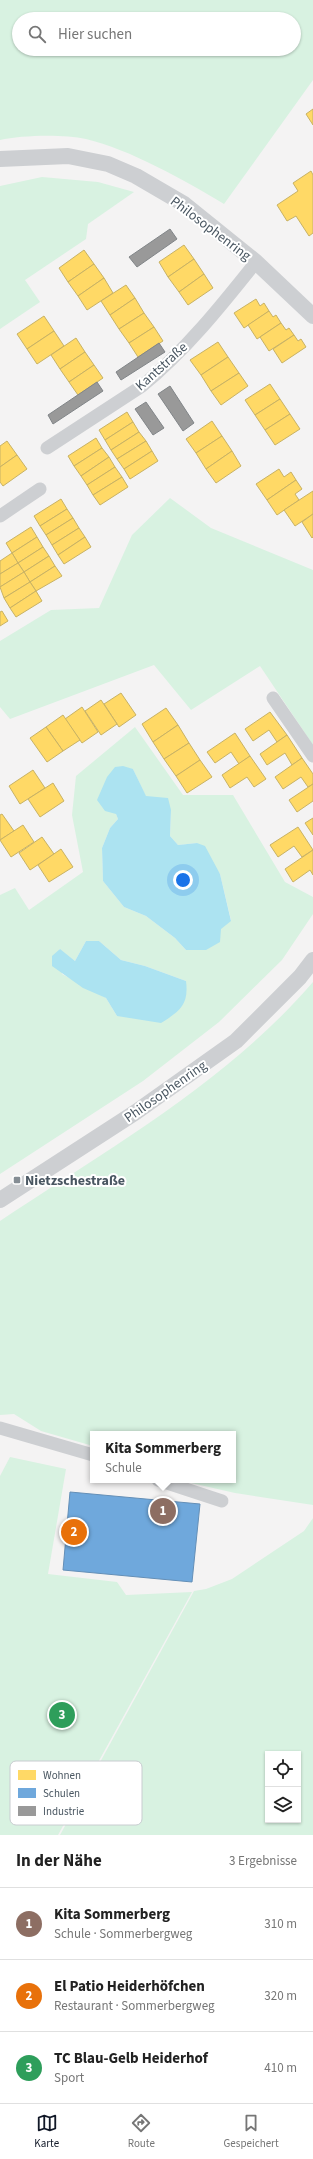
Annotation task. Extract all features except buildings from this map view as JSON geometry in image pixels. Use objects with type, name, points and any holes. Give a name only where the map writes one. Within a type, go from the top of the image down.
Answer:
[{"type":"street","name":"Philosophenring","points":[[0,159],[68,156],[108,164],[136,176],[184,204],[256,262],[313,316]]},
{"type":"street","name":"Kantstraße","points":[[48,448],[142,386],[155,375],[209,321],[256,262]]},
{"type":"street","points":[[0,516],[40,489]]},
{"type":"street","points":[[273,698],[313,756]]},
{"type":"street","name":"Philosophenring","points":[[0,1200],[136,1112],[236,1041],[300,977],[313,960]]},
{"type":"street","points":[[0,1428],[90,1454]]},
{"type":"street","points":[[167,1483],[222,1501]]},
{"type":"green space","points":[[0,0],[313,0],[313,80],[224,204],[139,158],[103,144],[77,137],[19,137],[0,140]]},
{"type":"green space","points":[[42,177],[98,182],[134,192],[88,224],[86,239],[25,280],[40,302],[0,329],[0,186]]},
{"type":"green space","points":[[170,498],[211,528],[313,570],[313,745],[260,666],[191,710],[154,665],[10,719],[0,707],[0,641],[51,610],[99,608],[132,535]]},
{"type":"green space","points":[[135,727],[183,795],[233,795],[285,882],[313,897],[313,914],[282,960],[219,1022],[143,1081],[0,1174],[0,895],[15,888],[29,910],[83,872],[72,815],[76,776]],"holes":[[[133,769],[146,797],[171,810],[170,836],[178,845],[197,843],[220,874],[231,920],[186,950],[175,938],[146,916],[124,907],[103,881],[102,848],[110,828],[118,819],[116,814]],[[86,941],[99,941],[121,960],[145,966],[186,981],[117,1016],[106,998],[62,974],[59,949],[75,961]]]},
{"type":"green space","points":[[313,982],[313,1505],[235,1493],[191,1483],[236,1483],[236,1431],[90,1431],[90,1445],[41,1431],[14,1414],[0,1415],[0,1221],[124,1140],[205,1083],[279,1018]]},
{"type":"green space","points":[[10,1457],[66,1469],[48,1574],[117,1582],[126,1595],[192,1592],[99,1761],[10,1761],[10,1825],[64,1825],[58,1835],[0,1835],[0,1476]]},
{"type":"green space","points":[[313,1518],[313,1835],[60,1835],[65,1825],[142,1825],[142,1761],[101,1761],[194,1591],[206,1589],[232,1579],[304,1531]]},
{"type":"water","points":[[123,766],[133,769],[146,796],[168,798],[171,810],[170,836],[178,845],[197,843],[205,846],[220,874],[231,921],[221,929],[220,942],[206,950],[186,950],[175,938],[146,916],[124,907],[103,881],[102,848],[110,828],[118,819],[116,814],[105,811],[97,800],[107,777],[115,767]]},
{"type":"water","points":[[86,941],[99,941],[121,960],[145,966],[186,981],[186,996],[182,1006],[178,1011],[161,1023],[117,1016],[106,998],[83,988],[52,966],[52,956],[60,949],[75,961]]},
{"type":"place","name":"Nietzschestraße","points":[[17,1180]]},
{"type":"place","name":"Kita Sommerberg","points":[[163,1511]]},
{"type":"place","name":"El Patio Heiderhöfchen","points":[[74,1532]]},
{"type":"place","name":"TC Blau-Gelb Heiderhof","points":[[62,1715]]}]
